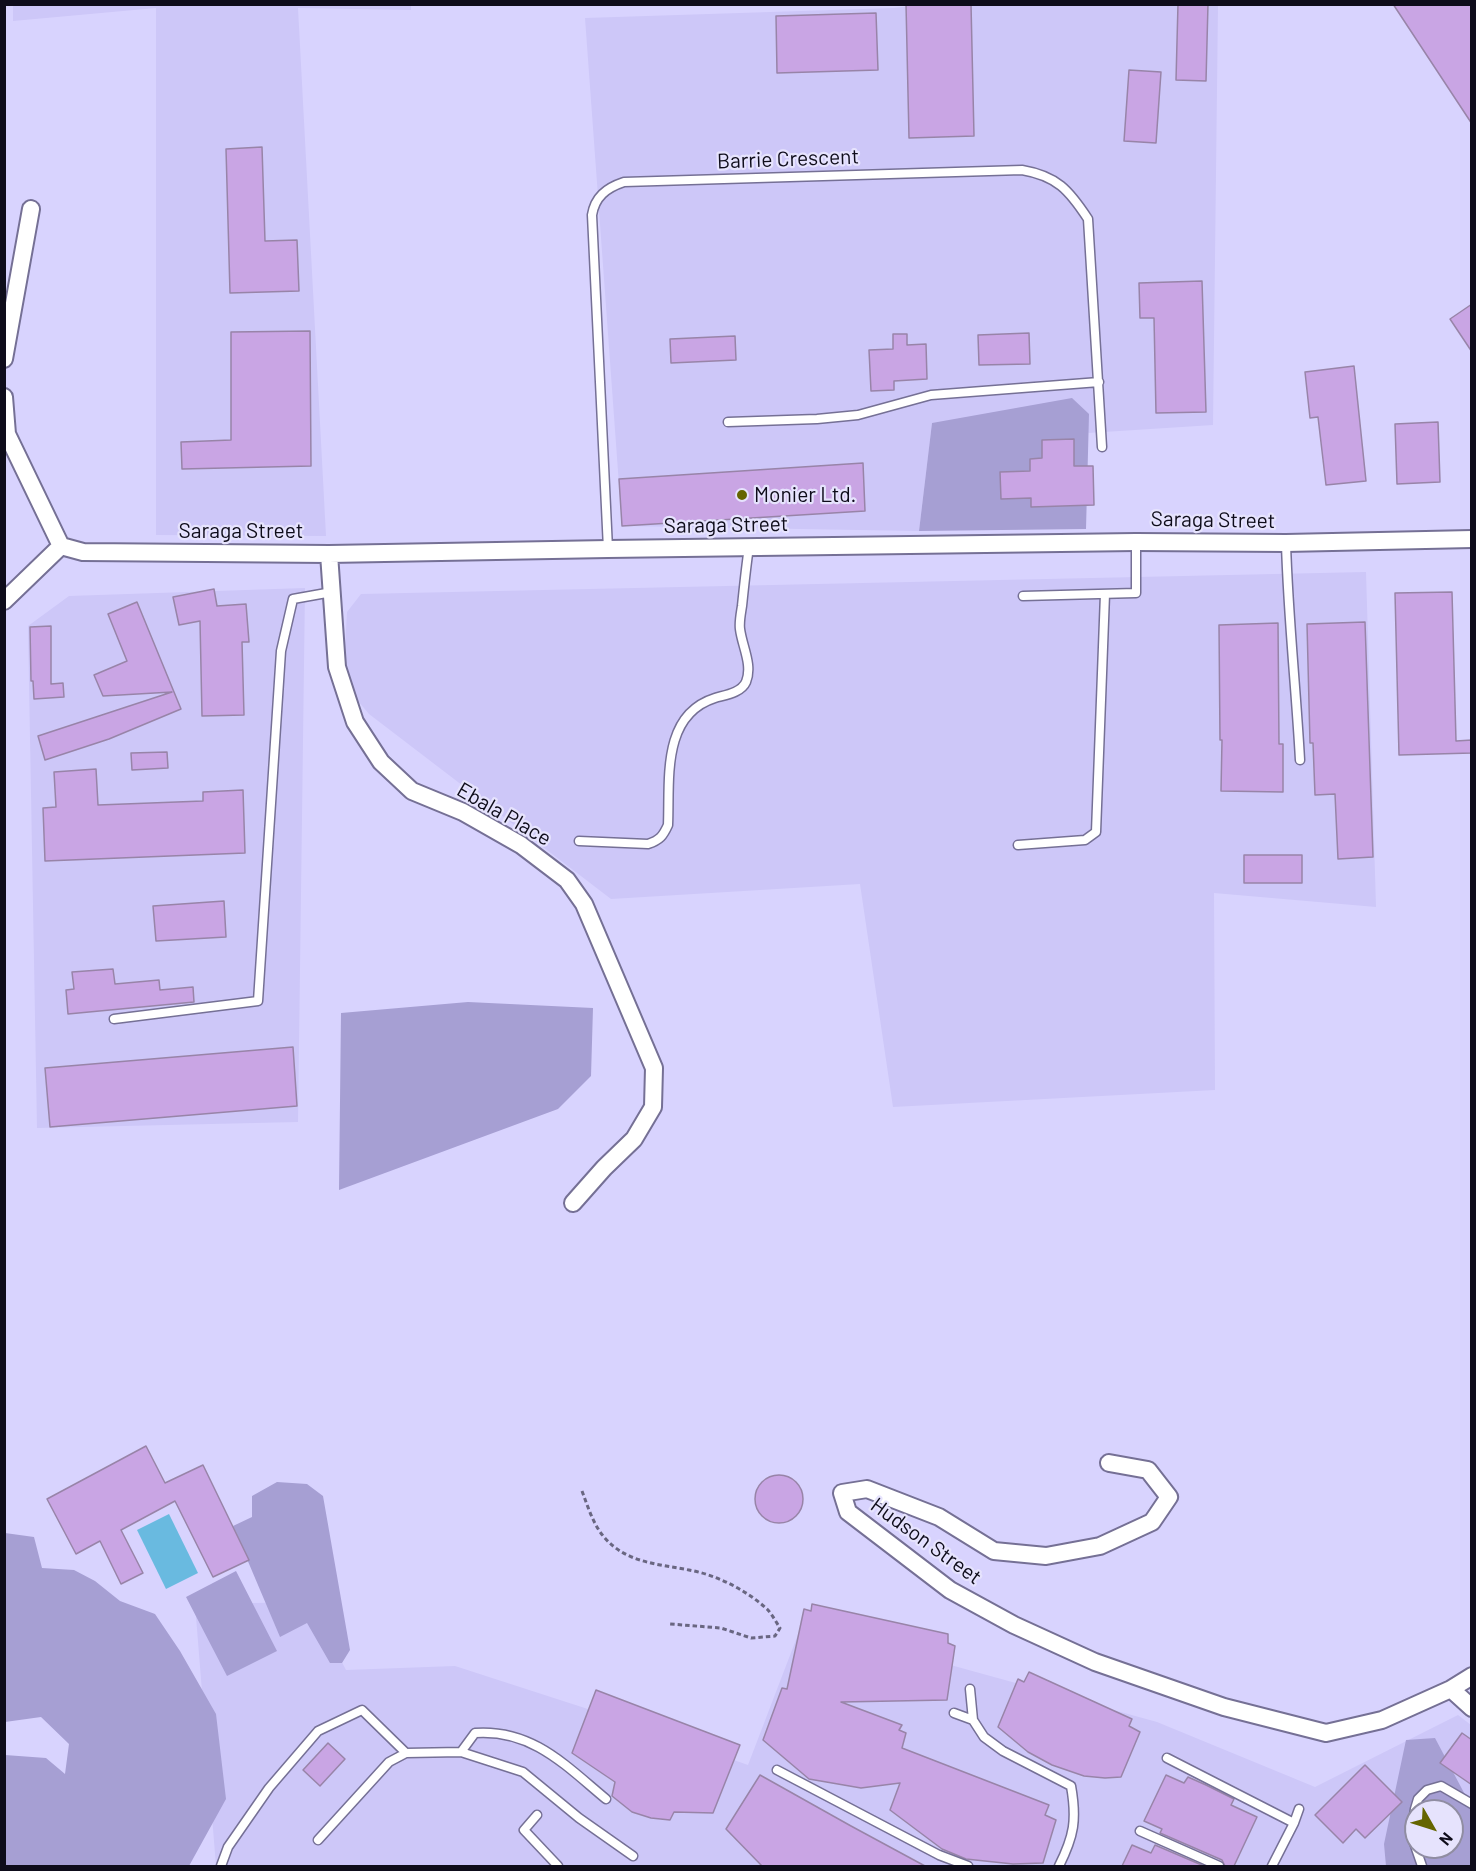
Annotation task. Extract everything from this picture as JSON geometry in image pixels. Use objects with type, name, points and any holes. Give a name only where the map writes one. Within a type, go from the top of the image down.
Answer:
[{"type":"street","points":[[4,358],[31,209]]},
{"type":"street","points":[[4,398],[7,434],[62,546],[4,601]]},
{"type":"street","name":"Saraga Street","points":[[62,546],[83,552],[329,554],[1472,539]]},
{"type":"street","name":"Ebala Place","points":[[329,554],[337,667],[355,722],[381,762],[412,792],[463,812],[520,845],[567,880],[584,904],[654,1068],[653,1107],[633,1140],[573,1203]]},
{"type":"street","name":"Hudson Street","points":[[1109,1463],[1148,1470],[1169,1497],[1152,1522],[1100,1546],[1046,1556],[994,1551],[939,1517],[867,1489],[842,1493],[848,1512],[950,1590],[1014,1625],[1095,1662],[1224,1707],[1326,1733],[1382,1720],[1451,1689],[1472,1676]]},
{"type":"street","points":[[1451,1689],[1472,1708]]},
{"type":"lane","name":"Barrie Crescent","points":[[608,549],[592,215],[594,204],[602,193],[624,182],[1022,170],[1041,173],[1062,186],[1088,219],[1102,447]]},
{"type":"lane","points":[[728,422],[858,415],[931,395],[1099,382]]},
{"type":"lane","points":[[1023,596],[1136,594],[1137,542]]},
{"type":"lane","points":[[1286,543],[1288,613],[1294,660],[1300,760]]},
{"type":"lane","points":[[579,841],[648,844],[658,841],[665,831],[668,825],[669,766],[680,724],[688,713],[705,701],[740,690],[748,678],[747,658],[740,623],[749,547]]},
{"type":"lane","points":[[114,1019],[258,1001],[281,651],[293,599],[332,592]]},
{"type":"lane","points":[[1018,845],[1085,840],[1096,832],[1105,594]]},
{"type":"lane","points":[[970,1689],[973,1720],[984,1737],[1003,1750],[1071,1786],[1076,1813],[1069,1846],[1059,1866]]},
{"type":"lane","points":[[221,1866],[228,1847],[269,1788],[318,1731],[362,1710],[406,1753]]},
{"type":"lane","points":[[954,1713],[973,1720]]},
{"type":"lane","points":[[461,1752],[475,1733],[489,1732],[528,1740],[557,1759],[606,1799]]},
{"type":"lane","points":[[318,1840],[389,1762],[406,1753],[461,1752],[523,1772],[579,1818],[633,1856]]},
{"type":"lane","points":[[1167,1758],[1294,1823]]},
{"type":"lane","points":[[777,1770],[939,1855],[968,1866]]},
{"type":"lane","points":[[1422,1866],[1411,1834],[1418,1799],[1427,1791],[1441,1786],[1472,1804]]},
{"type":"lane","points":[[1272,1866],[1299,1809]]},
{"type":"lane","points":[[537,1815],[524,1830],[558,1866]]},
{"type":"lane","points":[[1140,1831],[1219,1866]]},
{"type":"path","points":[[582,1491],[592,1518],[605,1538],[624,1554],[653,1564],[691,1570],[729,1583],[768,1611],[780,1628],[775,1636],[751,1638],[721,1628],[670,1623]]},
{"type":"shaded area","points":[[928,4],[1218,5],[1213,425],[1088,433],[1088,414],[932,423],[919,531],[622,526],[585,18],[894,8]]},
{"type":"shaded area","points":[[13,5],[411,5],[411,10],[298,8],[326,536],[156,535],[156,8],[13,21]]},
{"type":"shaded area","points":[[1072,398],[1089,414],[1086,529],[919,531],[932,423]]},
{"type":"shaded area","points":[[1366,572],[1376,907],[1214,893],[1215,1090],[893,1107],[860,884],[611,899],[369,714],[343,683],[347,612],[361,594]]},
{"type":"shaded area","points":[[305,588],[298,1122],[37,1128],[28,626],[69,596]]},
{"type":"shaded area","points":[[468,1002],[593,1008],[591,1076],[558,1109],[339,1190],[341,1013]]},
{"type":"shaded area","points":[[277,1482],[307,1484],[323,1496],[350,1650],[342,1663],[330,1663],[307,1623],[280,1637],[233,1526],[252,1517],[252,1496]]},
{"type":"shaded area","points":[[5,1533],[34,1537],[42,1568],[74,1570],[95,1581],[120,1601],[155,1614],[180,1651],[216,1714],[226,1799],[189,1866],[5,1866],[5,1755],[46,1758],[65,1774],[69,1744],[41,1717],[5,1722]]},
{"type":"shaded area","points":[[236,1571],[277,1651],[227,1676],[186,1597]]},
{"type":"shaded area","points":[[311,1602],[346,1670],[455,1666],[594,1711],[748,1765],[802,1624],[1157,1722],[1315,1787],[1458,1715],[1471,1725],[1471,1866],[216,1866],[195,1604]]},
{"type":"shaded area","points":[[1435,1738],[1471,1806],[1471,1866],[1386,1866],[1384,1844],[1406,1740]]},
{"type":"water","points":[[169,1514],[198,1573],[166,1589],[137,1530]]},
{"type":"building","points":[[906,4],[971,4],[974,136],[909,138]]},
{"type":"building","points":[[1178,4],[1208,4],[1206,81],[1176,80]]},
{"type":"building","points":[[1393,4],[1472,4],[1472,124]]},
{"type":"building","points":[[876,13],[878,70],[777,73],[776,16]]},
{"type":"building","points":[[1129,70],[1161,72],[1156,143],[1124,141]]},
{"type":"building","points":[[262,147],[265,241],[297,240],[299,291],[230,293],[226,149]]},
{"type":"building","points":[[1202,281],[1206,412],[1156,413],[1154,318],[1140,318],[1139,283]]},
{"type":"building","points":[[1472,304],[1472,352],[1450,319]]},
{"type":"building","points":[[310,331],[311,466],[182,469],[181,442],[231,440],[231,332]]},
{"type":"building","points":[[1029,333],[1030,364],[979,365],[978,335]]},
{"type":"building","points":[[893,334],[907,334],[907,345],[926,344],[927,379],[894,381],[894,390],[871,391],[869,350],[893,349]]},
{"type":"building","points":[[735,336],[736,360],[671,363],[670,339]]},
{"type":"building","points":[[1354,366],[1366,481],[1326,485],[1318,417],[1310,418],[1305,372]]},
{"type":"building","points":[[1438,422],[1440,482],[1397,484],[1395,424]]},
{"type":"building","points":[[1074,439],[1074,466],[1093,466],[1094,505],[1031,507],[1031,498],[1001,499],[1000,472],[1030,471],[1030,459],[1042,458],[1042,440]]},
{"type":"building","name":"Monier Ltd.","points":[[863,463],[865,511],[622,526],[619,479]]},
{"type":"building","points":[[214,589],[217,606],[246,604],[249,642],[242,642],[244,715],[202,716],[200,621],[179,625],[173,597]]},
{"type":"building","points":[[1452,592],[1456,741],[1472,740],[1472,753],[1399,755],[1395,593]]},
{"type":"building","points":[[137,602],[181,709],[109,739],[45,760],[38,736],[172,692],[103,696],[94,675],[127,661],[108,614]]},
{"type":"building","points":[[1365,622],[1373,857],[1338,859],[1335,794],[1315,795],[1313,743],[1310,743],[1307,624]]},
{"type":"building","points":[[1278,623],[1279,744],[1283,744],[1283,792],[1221,791],[1219,625]]},
{"type":"building","points":[[51,626],[51,684],[63,683],[64,697],[34,699],[33,681],[31,681],[30,627]]},
{"type":"building","points":[[167,752],[168,768],[132,770],[131,753]]},
{"type":"building","points":[[96,769],[98,805],[203,801],[203,792],[243,790],[245,853],[45,861],[43,808],[56,807],[54,772]]},
{"type":"building","points":[[1244,855],[1302,855],[1302,883],[1244,883]]},
{"type":"building","points":[[224,901],[226,937],[156,941],[153,906]]},
{"type":"building","points":[[113,969],[115,984],[159,980],[160,990],[193,987],[194,1002],[68,1014],[66,990],[74,989],[72,972]]},
{"type":"building","points":[[293,1047],[297,1106],[50,1127],[45,1068]]},
{"type":"building","points":[[146,1446],[165,1483],[203,1465],[249,1560],[213,1577],[175,1501],[121,1530],[143,1573],[121,1584],[100,1541],[76,1554],[47,1499]]},
{"type":"building","points":[[774,1475],[784,1475],[796,1482],[803,1494],[803,1504],[796,1516],[784,1523],[774,1523],[759,1512],[755,1504],[755,1494],[766,1479]]},
{"type":"building","points":[[812,1604],[948,1634],[948,1643],[955,1646],[947,1700],[841,1702],[902,1725],[899,1730],[906,1733],[902,1748],[1049,1805],[1045,1815],[1056,1820],[1043,1863],[1013,1864],[966,1859],[942,1849],[890,1810],[900,1783],[861,1788],[809,1779],[763,1740],[782,1688],[787,1689],[804,1609],[811,1611]]},
{"type":"building","points":[[1029,1672],[1132,1719],[1129,1726],[1140,1732],[1121,1777],[1084,1776],[1052,1765],[1028,1752],[998,1727],[1018,1679],[1024,1682]]},
{"type":"building","points":[[596,1690],[740,1745],[713,1813],[674,1812],[670,1820],[651,1818],[632,1812],[612,1796],[615,1782],[572,1753]]},
{"type":"building","points":[[1462,1733],[1472,1740],[1472,1785],[1440,1763]]},
{"type":"building","points":[[328,1743],[345,1759],[320,1786],[303,1770]]},
{"type":"building","points":[[1365,1765],[1402,1802],[1365,1838],[1356,1829],[1343,1843],[1315,1815]]},
{"type":"building","points":[[760,1775],[925,1866],[762,1866],[726,1829]]},
{"type":"building","points":[[1166,1775],[1184,1783],[1188,1777],[1206,1785],[1234,1799],[1231,1805],[1257,1817],[1234,1866],[1225,1866],[1222,1860],[1160,1833],[1162,1829],[1144,1821]]},
{"type":"building","points":[[1132,1845],[1151,1853],[1155,1845],[1204,1866],[1122,1866]]},
{"type":"place","name":"Monier Ltd.","points":[[742,495]]}]
